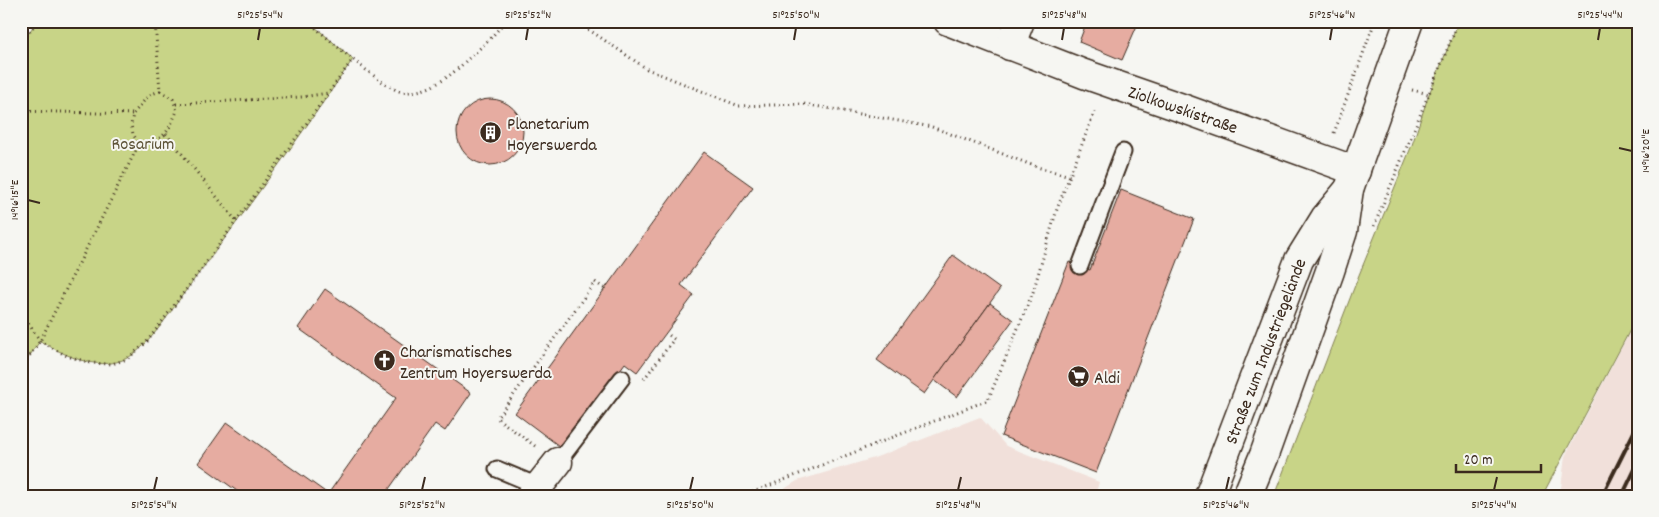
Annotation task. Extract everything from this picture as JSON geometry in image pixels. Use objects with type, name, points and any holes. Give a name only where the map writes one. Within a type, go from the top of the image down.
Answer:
[{"type":"main road","name":"Ziolkowskistraße","points":[[948,21],[1015,33],[1106,82],[1353,180]]},
{"type":"main road","name":"Straße zum Industriegelände","points":[[1247,496],[1264,455],[1330,271],[1342,231],[1353,180],[1409,21]]},
{"type":"main road","name":"Straße zum Industriegelände","points":[[1210,496],[1299,260],[1325,218],[1353,180]]},
{"type":"main road","points":[[535,491],[558,462]]},
{"type":"lane","points":[[1080,266],[1123,152]]},
{"type":"lane","points":[[558,462],[622,378]]},
{"type":"lane","points":[[497,469],[535,491]]},
{"type":"path","points":[[21,44],[37,21]]},
{"type":"path","points":[[155,21],[160,91]]},
{"type":"path","points":[[308,21],[387,86],[403,92],[421,90],[442,82],[461,67],[504,21]]},
{"type":"path","points":[[576,21],[647,69],[740,106],[804,104],[932,128],[1038,167],[1070,176]]},
{"type":"path","points":[[21,300],[26,320],[40,341],[67,356],[91,363],[112,364],[127,359],[146,343],[237,222],[353,59]]},
{"type":"path","points":[[743,496],[988,400],[1033,292],[1049,232],[1106,82]]},
{"type":"path","points":[[139,144],[152,143],[166,134],[177,111],[173,99],[160,91]]},
{"type":"path","points":[[139,144],[132,134],[133,114],[149,95],[160,91]]},
{"type":"path","points":[[176,104],[302,97],[329,93]]},
{"type":"path","points":[[21,112],[133,114]]},
{"type":"path","points":[[166,134],[237,222]]},
{"type":"path","points":[[21,368],[40,341],[139,144]]},
{"type":"path","points":[[558,462],[497,418],[595,282],[605,288]]},
{"type":"path","points":[[622,378],[637,389],[674,339],[666,333]]},
{"type":"shaded area","points":[[1638,316],[1638,496],[1560,496],[1565,456]]},
{"type":"shaded area","points":[[980,417],[1006,446],[1099,482],[1095,496],[773,496],[797,481],[874,458]]},
{"type":"green space","name":"Rosarium","points":[[37,21],[308,21],[353,59],[272,175],[159,328],[133,354],[114,363],[92,363],[81,360],[60,352],[40,341],[21,368],[21,44]]},
{"type":"green space","points":[[1459,21],[1638,21],[1638,315],[1542,496],[1274,496],[1359,275],[1412,145],[1429,94]]},
{"type":"building","points":[[1087,21],[1139,21],[1122,60],[1079,42]]},
{"type":"building","name":"Planetarium Hoyerswerda","points":[[490,99],[503,102],[513,109],[520,119],[523,132],[520,145],[513,155],[503,162],[490,165],[477,162],[467,155],[460,145],[457,132],[460,119],[467,109],[477,102]]},
{"type":"building","points":[[704,152],[753,187],[681,285],[694,295],[637,372],[625,363],[563,449],[515,413]]},
{"type":"building","name":"Aldi","points":[[1121,190],[1194,219],[1096,473],[1001,436],[1069,262],[1090,270]]},
{"type":"building","points":[[953,255],[1000,289],[924,394],[877,360]]},
{"type":"building","name":"Charismatisches Zentrum Hoyerswerda","points":[[325,289],[471,393],[445,431],[435,424],[384,496],[244,496],[198,463],[227,422],[328,494],[396,398],[298,328]]},
{"type":"building","points":[[990,303],[1013,320],[957,397],[934,380]]},
{"type":"railway","points":[[1602,496],[1638,424]]},
{"type":"railway","points":[[1622,496],[1638,463]]},
{"type":"place","name":"Planetarium Hoyerswerda","points":[[491,133]]},
{"type":"place","name":"Charismatisches Zentrum Hoyerswerda","points":[[384,361]]},
{"type":"place","name":"Aldi","points":[[1078,377]]}]
